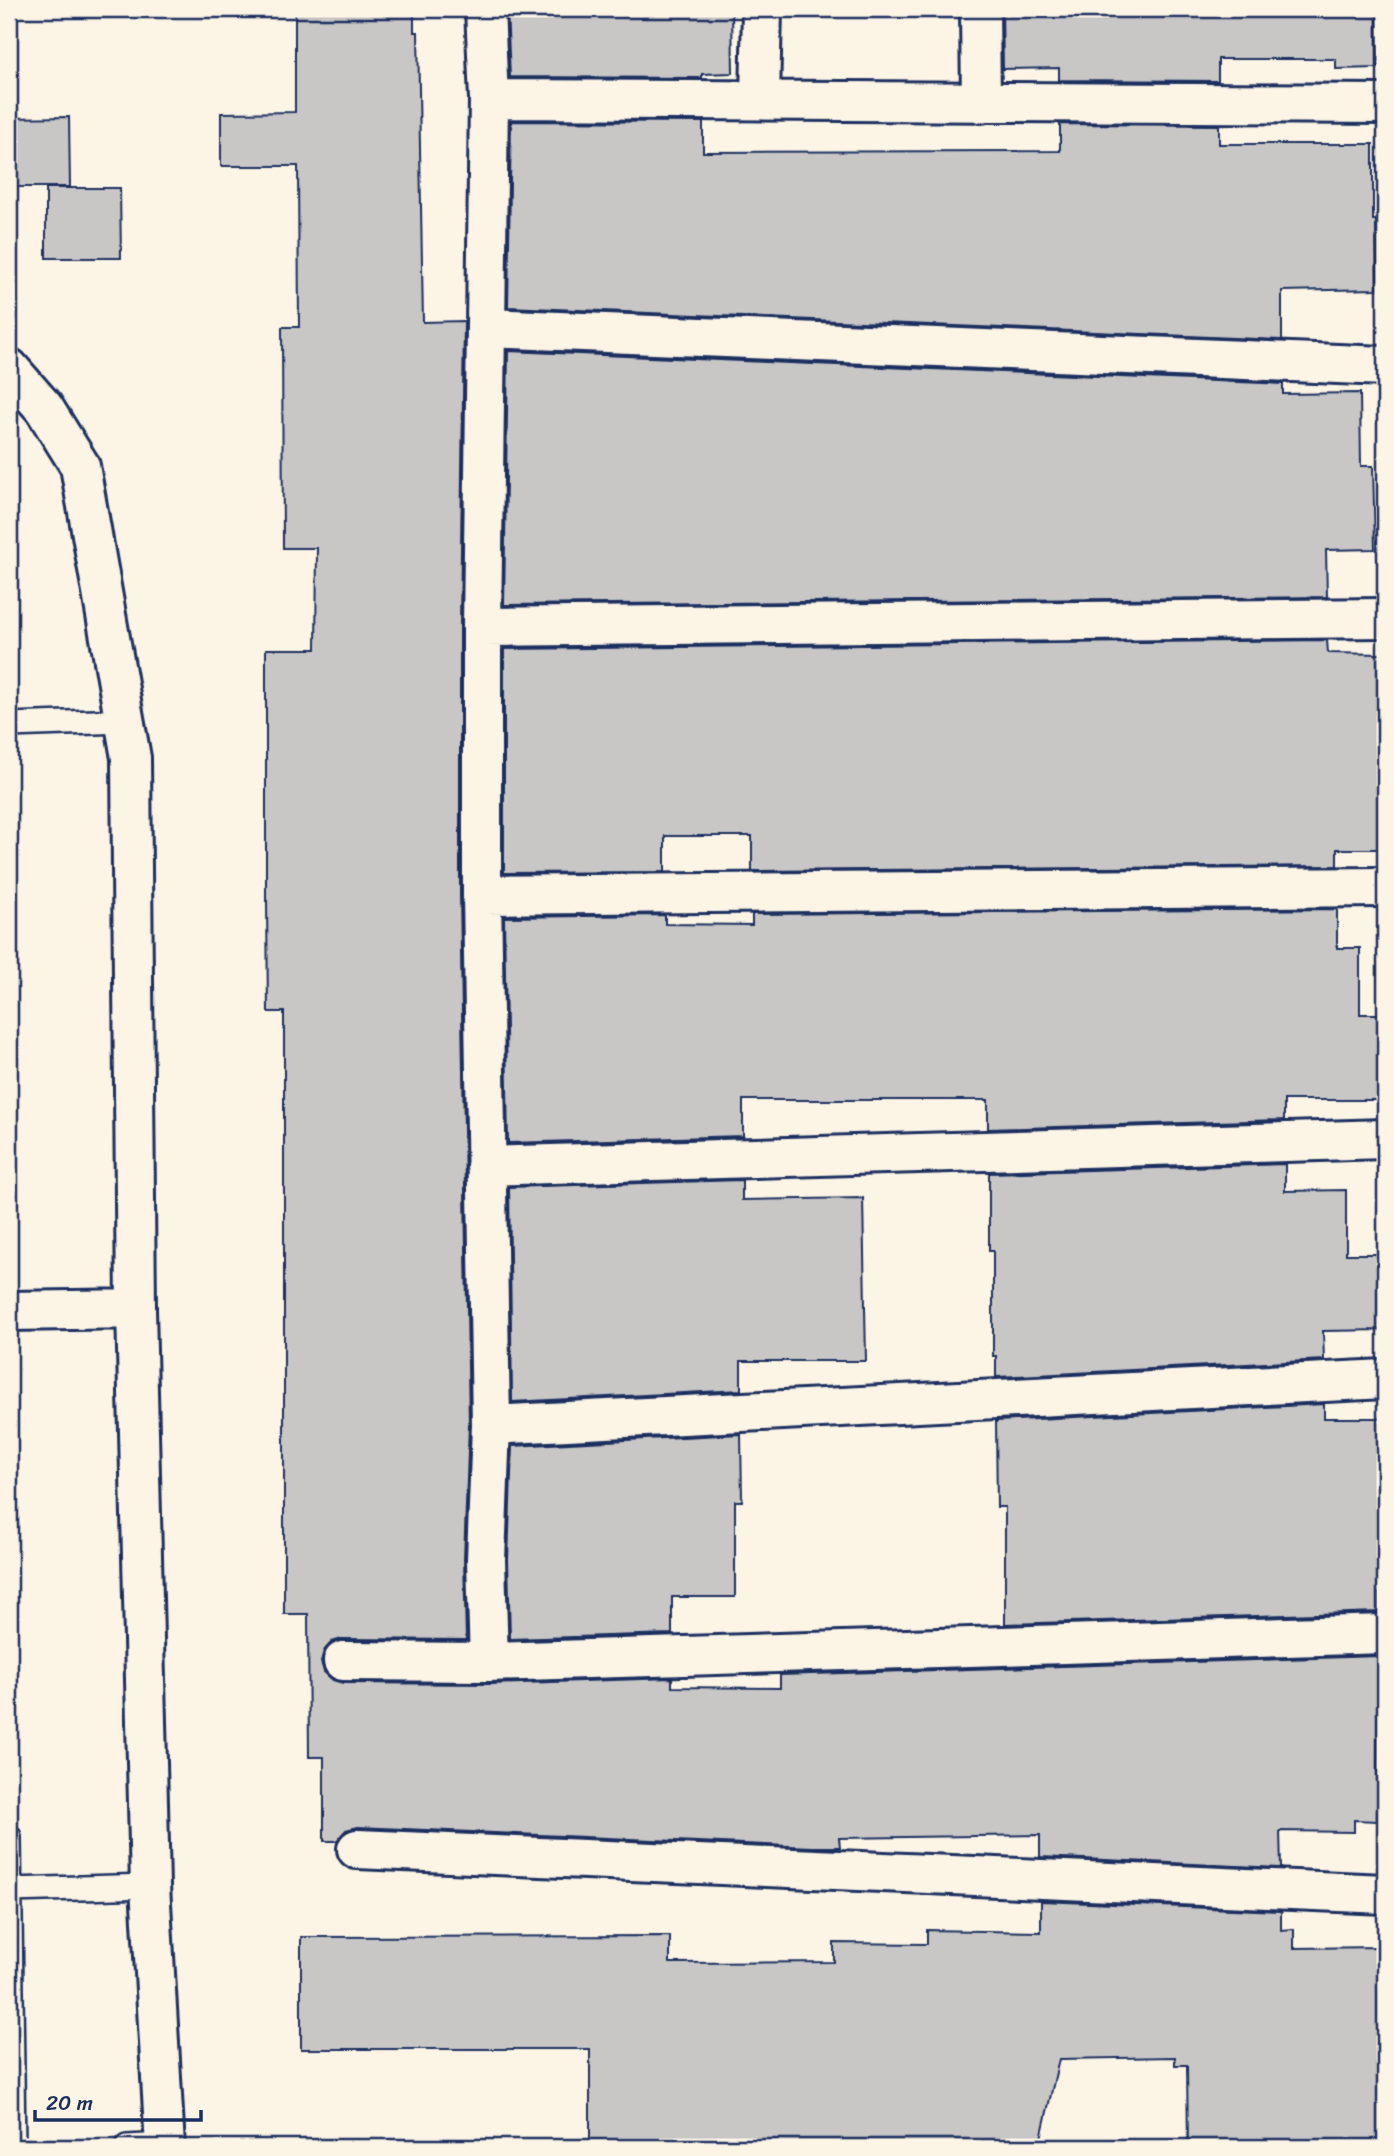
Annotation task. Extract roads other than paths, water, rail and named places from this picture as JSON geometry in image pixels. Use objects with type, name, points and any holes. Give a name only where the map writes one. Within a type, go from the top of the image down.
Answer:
[{"type":"street","points":[[485,9],[489,99],[482,627],[482,895],[491,1425],[486,1560],[489,1662]]},
{"type":"street","points":[[760,99],[762,9]]},
{"type":"street","points":[[980,9],[981,103]]},
{"type":"street","points":[[489,99],[1385,104]]},
{"type":"street","points":[[486,328],[1385,366]]},
{"type":"street","points":[[9,368],[44,408],[79,466],[131,758],[136,1309],[150,1886],[165,2146]]},
{"type":"street","points":[[482,627],[1385,618]]},
{"type":"street","points":[[482,895],[1385,887]]},
{"type":"street","points":[[486,1166],[1385,1139]]},
{"type":"street","points":[[9,1311],[136,1309]]},
{"type":"street","points":[[491,1425],[1385,1378]]},
{"type":"street","points":[[343,1661],[489,1662],[1385,1634]]},
{"type":"street","points":[[357,1849],[1385,1894]]},
{"type":"lane","points":[[9,725],[124,721]]},
{"type":"lane","points":[[9,1837],[13,2147]]},
{"type":"lane","points":[[10,1890],[150,1886]]},
{"type":"lane","points":[[127,2147],[165,2146]]}]
